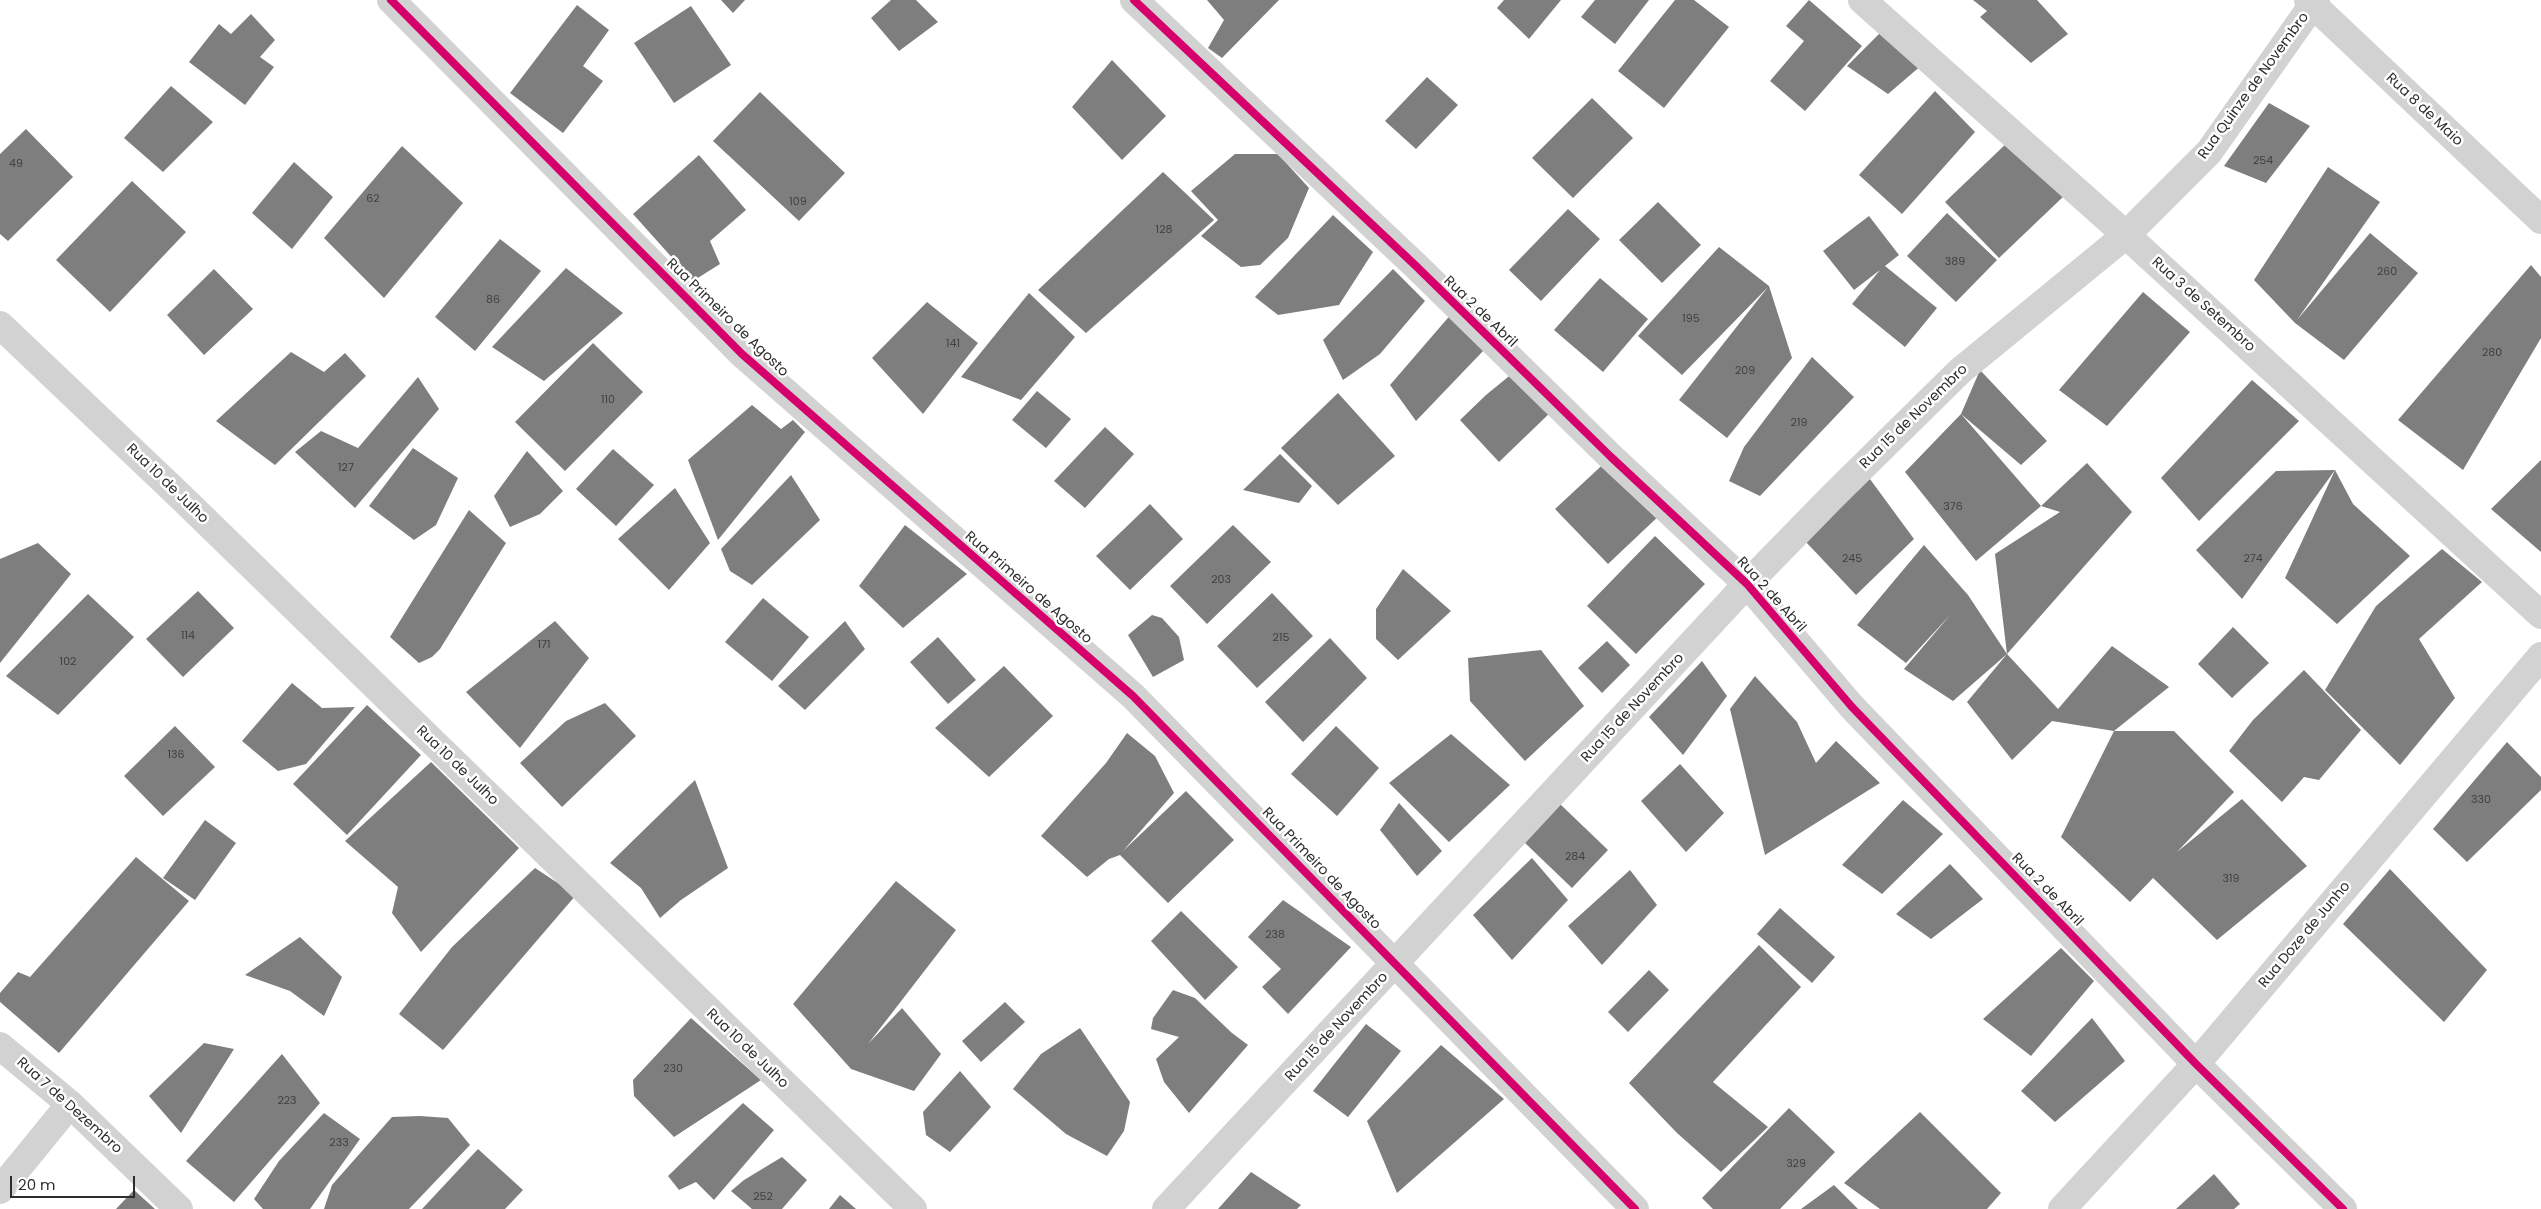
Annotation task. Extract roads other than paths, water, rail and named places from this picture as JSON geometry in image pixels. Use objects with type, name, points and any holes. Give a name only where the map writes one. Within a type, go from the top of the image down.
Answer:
[{"type":"street","name":"Rua Primeiro de Agosto","points":[[390,0],[742,354],[1133,696],[1635,1209]]},
{"type":"street","name":"Rua 2 de Abril","points":[[1134,0],[1416,266],[1611,457],[1747,584],[1852,707],[2196,1064],[2343,1209]]},
{"type":"street","name":"Rua 3 de Setembro","points":[[1862,0],[2126,235],[2541,615]]},
{"type":"street","name":"Rua Quinze de Novembro","points":[[2126,235],[2209,152],[2312,2]]},
{"type":"street","name":"Rua 8 de Maio","points":[[2312,2],[2541,220]]},
{"type":"street","name":"Rua 15 de Novembro","points":[[1166,1209],[1396,964],[1747,584],[1833,496],[1960,371],[2126,235]]},
{"type":"street","name":"Rua 10 de Julho","points":[[0,325],[181,497],[913,1209]]},
{"type":"street","name":"Rua Doze de Junho","points":[[2062,1209],[2196,1064],[2541,656]]},
{"type":"street","name":"Rua 7 de Dezembro","points":[[0,1046],[70,1104],[180,1209]]},
{"type":"street","points":[[0,1190],[70,1104]]}]
